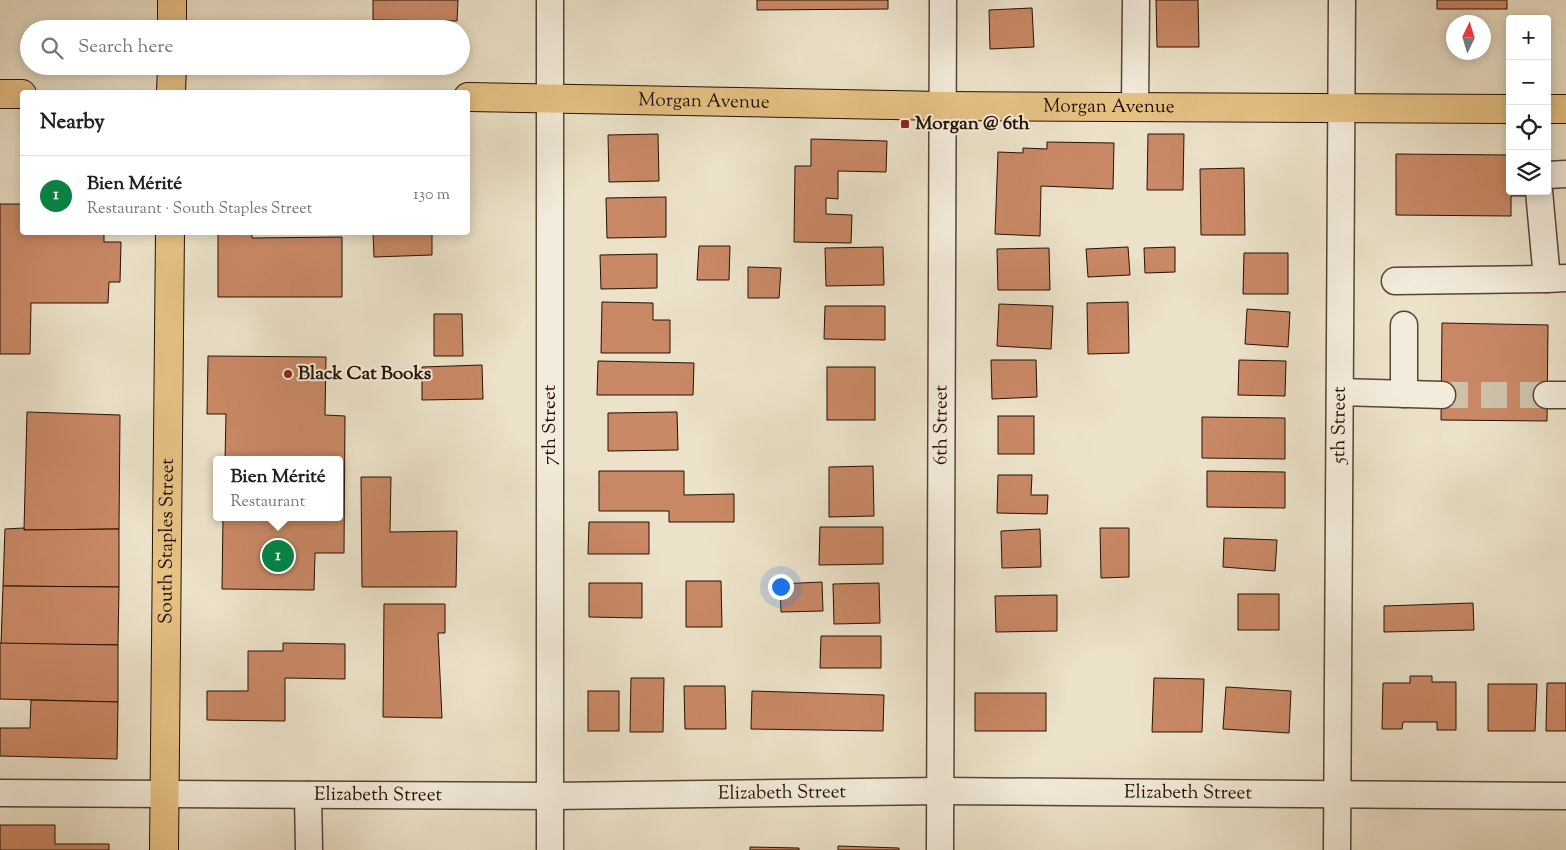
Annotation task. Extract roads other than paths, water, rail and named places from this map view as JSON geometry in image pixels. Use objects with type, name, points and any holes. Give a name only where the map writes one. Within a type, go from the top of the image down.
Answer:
[{"type":"main road","points":[[172,0],[172,20]]},
{"type":"main road","points":[[172,75],[172,90]]},
{"type":"main road","points":[[0,94],[20,94]]},
{"type":"main road","name":"Morgan Avenue","points":[[470,97],[942,106],[1506,109]]},
{"type":"main road","points":[[1551,109],[1566,109]]},
{"type":"main road","name":"South Staples Street","points":[[164,850],[170,235]]},
{"type":"street","name":"7th Street","points":[[550,0],[550,850]]},
{"type":"street","name":"6th Street","points":[[940,850],[943,0]]},
{"type":"street","points":[[1135,106],[1136,0]]},
{"type":"street","name":"5th Street","points":[[1337,850],[1342,0]]},
{"type":"street","points":[[1551,175],[1566,174]]},
{"type":"street","points":[[1395,280],[1556,279],[1540,195]]},
{"type":"street","points":[[1404,325],[1404,394]]},
{"type":"street","points":[[1340,392],[1442,395]]},
{"type":"street","name":"Elizabeth Street","points":[[0,793],[551,796],[940,791],[1566,796]]},
{"type":"street","points":[[308,795],[309,850]]},
{"type":"tunnel","points":[[1442,395],[1547,395]]},
{"type":"place","name":"Morgan @ 6th","points":[[905,124]]},
{"type":"place","name":"Black Cat Books","points":[[288,374]]},
{"type":"place","name":"Bien Mérité","points":[[278,556]]}]
